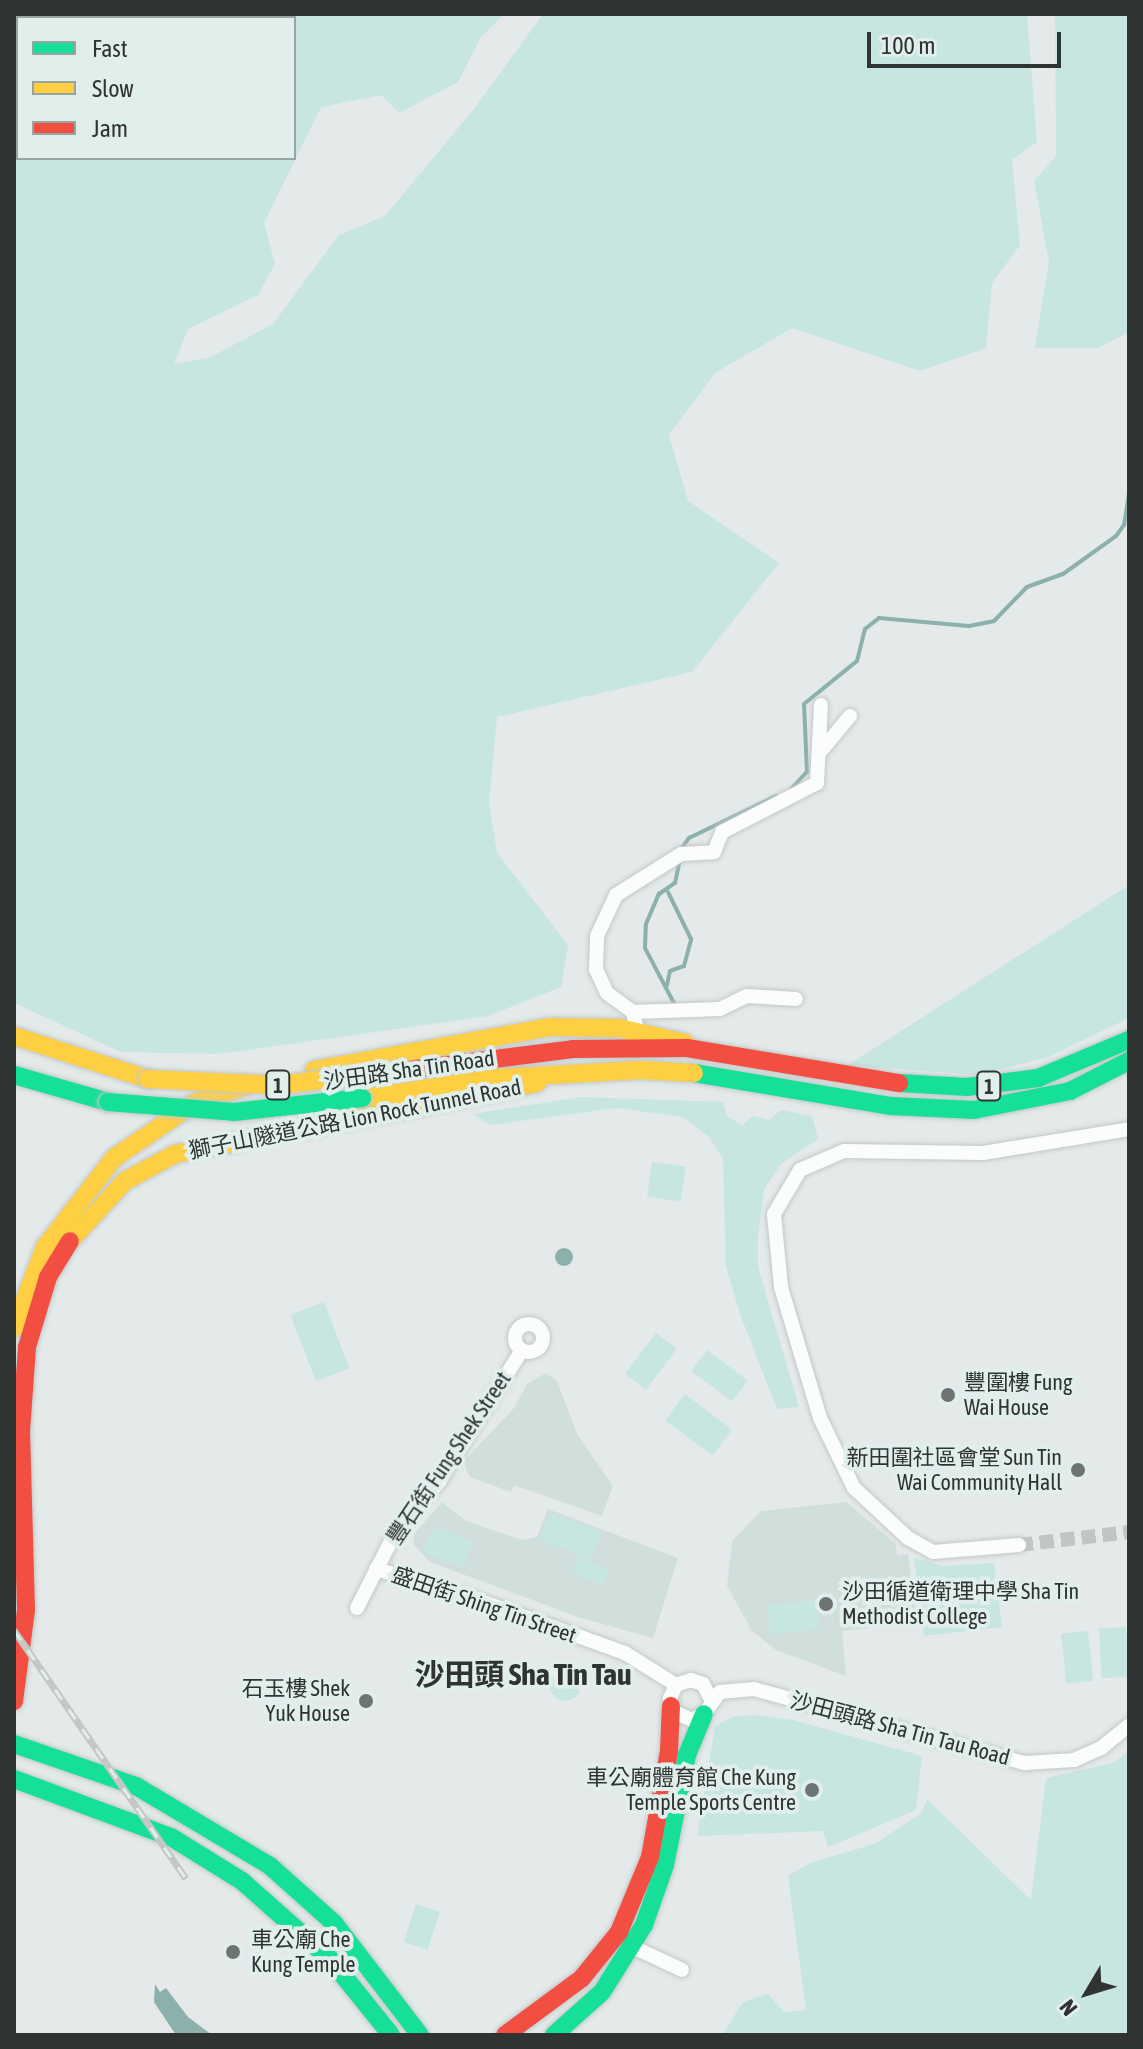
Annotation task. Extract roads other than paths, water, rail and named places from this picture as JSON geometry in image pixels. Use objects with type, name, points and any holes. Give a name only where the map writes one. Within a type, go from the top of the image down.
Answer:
[{"type":"main road","name":"獅子山隧道公路 Lion Rock Tunnel Road","points":[[14,1328],[34,1271],[75,1203],[114,1158],[196,1102],[268,1079],[510,1031],[635,1021],[714,1050],[878,1082],[967,1087],[1038,1078],[1129,1040]]},
{"type":"main road","name":"沙田路 Sha Tin Road","points":[[14,1036],[148,1079],[278,1085],[573,1049],[714,1050]]},
{"type":"main road","name":"獅子山隧道公路 Lion Rock Tunnel Road","points":[[14,1701],[26,1610],[21,1431],[27,1347],[48,1277],[94,1209],[141,1170],[213,1143],[501,1093],[565,1075],[690,1072],[900,1107],[974,1110],[1070,1091],[1129,1061]]},
{"type":"main road","name":"沙田路 Sha Tin Road","points":[[14,1075],[108,1102],[234,1112],[362,1098],[498,1078],[565,1075]]},
{"type":"main road","points":[[505,2035],[582,1978],[619,1932],[650,1857],[669,1751],[671,1706]]},
{"type":"main road","points":[[554,2035],[602,1992],[633,1947],[661,1882],[687,1755],[707,1706]]},
{"type":"main road","points":[[14,1744],[136,1786],[270,1866],[349,1939],[420,2035]]},
{"type":"main road","points":[[14,1779],[171,1837],[218,1865],[330,1959],[391,2035]]},
{"type":"street","points":[[796,999],[747,996],[720,1009],[635,1021],[607,993],[596,969],[597,936],[616,895],[681,854],[714,852],[722,832],[763,807],[809,790],[821,773],[816,717],[821,705]]},
{"type":"street","points":[[820,752],[850,716]]},
{"type":"street","points":[[1019,1545],[933,1552],[908,1538],[854,1488],[820,1418],[781,1287],[774,1214],[800,1170],[844,1151],[970,1154],[1075,1140],[1129,1129]]},
{"type":"street","name":"豐石街 Fung Shek Street","points":[[357,1608],[395,1533],[438,1483],[522,1350]]},
{"type":"street","name":"盛田街 Shing Tin Street","points":[[376,1569],[461,1594],[625,1653],[676,1685]]},
{"type":"street","points":[[671,1706],[676,1685],[695,1680],[707,1706]]},
{"type":"street","name":"沙田頭路 Sha Tin Tau Road","points":[[671,1706],[684,1719],[707,1706],[720,1692],[754,1689],[1025,1763],[1074,1760],[1101,1748],[1129,1725]]},
{"type":"street","points":[[633,1947],[682,1970]]},
{"type":"water","points":[[560,1248],[568,1248],[573,1257],[571,1264],[560,1266],[555,1261],[555,1253]]},
{"type":"water","points":[[155,1984],[160,1992],[166,1988],[188,2017],[212,2035],[176,2035],[154,2002]]},
{"type":"waterway","points":[[791,789],[807,772],[804,704],[857,661],[865,629],[879,618],[969,626],[994,621],[1027,587],[1063,574],[1116,536],[1124,525],[1129,494]]},
{"type":"waterway","points":[[681,849],[689,838],[776,796]]},
{"type":"waterway","points":[[675,1005],[645,948],[646,924],[659,894],[675,883],[680,860]]},
{"type":"waterway","points":[[667,985],[670,971],[684,966],[691,939],[668,892]]},
{"type":"tunnel","points":[[1019,1545],[1129,1532]]},
{"type":"railway","points":[[14,1630],[186,1878]]},
{"type":"place","name":"豐圍樓 Fung Wai House","points":[[948,1395]]},
{"type":"place","name":"新田圍社區會堂 Sun Tin Wai Community Hall","points":[[1078,1470]]},
{"type":"place","name":"沙田循道衛理中學 Sha Tin Methodist College","points":[[826,1604]]},
{"type":"place","name":"石玉樓 Shek Yuk House","points":[[366,1701]]},
{"type":"place","name":"車公廟體育館 Che Kung Temple Sports Centre","points":[[812,1790]]},
{"type":"place","name":"車公廟 Che Kung Temple","points":[[233,1952]]},
{"type":"district","name":"沙田頭 Sha Tin Tau","points":[[523,1674]]}]
